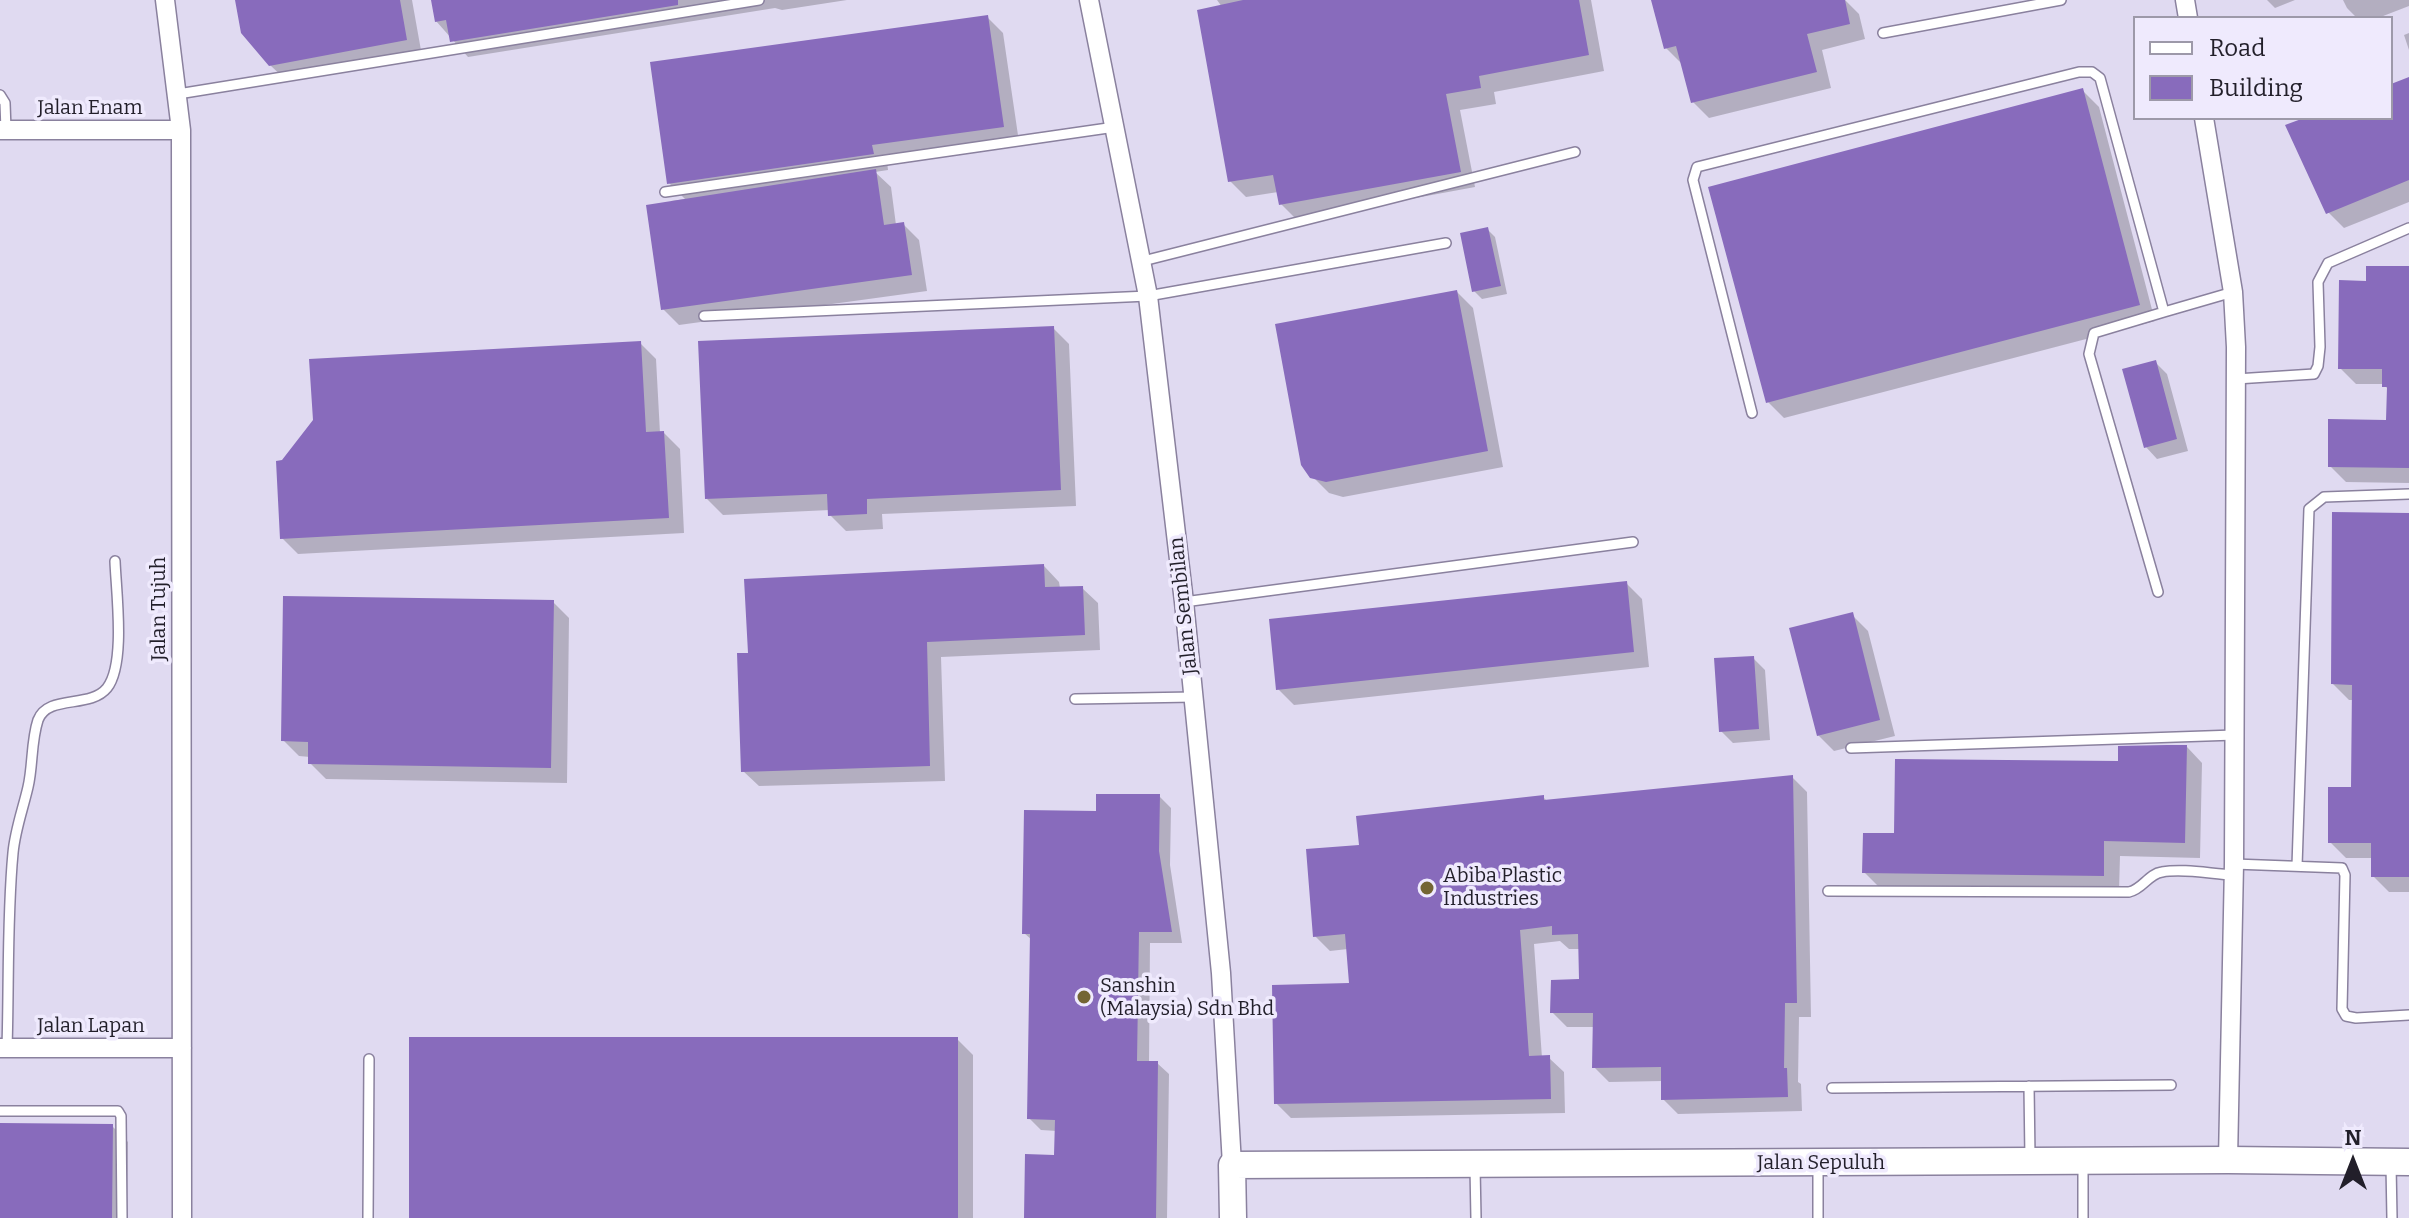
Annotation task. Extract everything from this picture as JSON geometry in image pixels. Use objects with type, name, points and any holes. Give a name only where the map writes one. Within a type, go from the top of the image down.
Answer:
[{"type":"main road","name":"Jalan Sepuluh","points":[[1232,1165],[2228,1160],[2400,1162]]},
{"type":"main road","name":"Jalan Sembilan","points":[[1232,1165],[1233,1218]]},
{"type":"street","name":"Jalan Tujuh","points":[[165,0],[181,130],[182,1218]]},
{"type":"street","name":"Jalan Sembilan","points":[[1089,0],[1148,296],[1184,602],[1221,973],[1232,1165]]},
{"type":"street","points":[[2204,120],[2233,292],[2236,379],[2234,870],[2228,1160]]},
{"type":"street","name":"Jalan Enam","points":[[3,130],[181,130]]},
{"type":"street","name":"Jalan Lapan","points":[[4,1048],[182,1048]]},
{"type":"lane","points":[[178,94],[759,0]]},
{"type":"lane","points":[[1883,33],[2061,0]]},
{"type":"lane","points":[[1752,413],[1693,180],[1697,167],[2079,72],[2092,72],[2100,78],[2164,312]]},
{"type":"lane","points":[[0,95],[5,103],[3,130]]},
{"type":"lane","points":[[665,192],[1115,127]]},
{"type":"lane","points":[[1143,261],[1575,152]]},
{"type":"lane","points":[[2236,379],[2314,374],[2320,347],[2318,282],[2328,263],[2409,228]]},
{"type":"lane","points":[[704,316],[1148,296],[1446,243]]},
{"type":"lane","points":[[2158,592],[2089,354],[2094,333],[2233,292]]},
{"type":"lane","points":[[2297,866],[2309,509],[2324,497],[2409,494]]},
{"type":"lane","points":[[1184,602],[1633,542]]},
{"type":"lane","points":[[4,1048],[12,854],[29,785],[38,720],[42,713],[56,705],[87,701],[97,696],[106,689],[112,678],[117,654],[115,561]]},
{"type":"lane","points":[[1075,699],[1194,697]]},
{"type":"lane","points":[[1851,748],[2235,735]]},
{"type":"lane","points":[[1828,891],[2129,892],[2138,890],[2160,872],[2333,866],[2342,868],[2345,875],[2342,1009],[2346,1016],[2356,1018],[2409,1015]]},
{"type":"lane","points":[[368,1218],[369,1059]]},
{"type":"lane","points":[[1832,1088],[2171,1085]]},
{"type":"lane","points":[[2029,1086],[2030,1161]]},
{"type":"lane","points":[[0,1111],[118,1111],[121,1116],[122,1218]]},
{"type":"lane","points":[[2083,1161],[2083,1218]]},
{"type":"lane","points":[[2392,1218],[2400,1162]]},
{"type":"lane","points":[[1818,1163],[1818,1218]]},
{"type":"lane","points":[[1475,1164],[1476,1218]]},
{"type":"shaded area","points":[[0,0],[2409,0],[2409,1218],[0,1218]]},
{"type":"building","points":[[235,0],[400,0],[407,40],[269,66],[241,33]]},
{"type":"building","points":[[431,0],[678,0],[678,5],[450,42],[446,20],[435,22]]},
{"type":"building","points":[[1243,0],[1579,0],[1589,55],[1479,76],[1481,88],[1446,94],[1461,172],[1279,205],[1273,175],[1228,182],[1197,10]]},
{"type":"building","points":[[1651,0],[1845,0],[1850,24],[1807,34],[1817,72],[1691,103],[1676,46],[1664,49]]},
{"type":"building","points":[[988,15],[1004,127],[872,145],[874,154],[667,184],[650,62]]},
{"type":"building","points":[[2409,77],[2409,180],[2326,214],[2285,125],[2299,120],[2393,120],[2393,83]]},
{"type":"building","points":[[2083,88],[2140,305],[1766,403],[1708,187]]},
{"type":"building","points":[[876,169],[884,225],[904,222],[912,275],[661,310],[646,205]]},
{"type":"building","points":[[1488,227],[1501,286],[1472,292],[1460,233]]},
{"type":"building","points":[[2366,266],[2409,266],[2409,468],[2328,467],[2328,419],[2386,420],[2387,387],[2382,387],[2382,369],[2338,369],[2339,280],[2366,281]]},
{"type":"building","points":[[1457,290],[1488,451],[1326,482],[1310,478],[1301,465],[1275,324]]},
{"type":"building","points":[[1054,326],[1061,490],[867,499],[867,514],[828,516],[827,494],[705,499],[698,341]]},
{"type":"building","points":[[641,341],[646,432],[664,431],[669,518],[280,539],[276,461],[282,460],[313,420],[309,359]]},
{"type":"building","points":[[2156,360],[2177,439],[2144,448],[2122,369]]},
{"type":"building","points":[[2332,512],[2409,513],[2409,877],[2371,877],[2371,843],[2328,843],[2328,787],[2351,787],[2352,685],[2331,684]]},
{"type":"building","points":[[1044,564],[1045,587],[1083,586],[1085,635],[927,642],[930,766],[741,772],[737,653],[748,653],[744,579]]},
{"type":"building","points":[[1627,581],[1634,652],[1276,690],[1269,619]]},
{"type":"building","points":[[283,596],[554,600],[551,768],[308,764],[308,742],[281,741]]},
{"type":"building","points":[[1853,612],[1880,720],[1817,736],[1789,628]]},
{"type":"building","points":[[1754,656],[1759,729],[1719,732],[1714,658]]},
{"type":"building","points":[[2187,745],[2185,843],[2104,841],[2104,876],[1862,873],[1863,833],[1894,833],[1895,759],[2118,761],[2118,746]]},
{"type":"building","points":[[1793,775],[1797,1003],[1785,1003],[1784,1068],[1787,1068],[1788,1097],[1661,1100],[1661,1067],[1592,1068],[1593,1013],[1550,1013],[1551,980],[1579,979],[1578,934],[1552,935],[1552,926],[1520,930],[1529,1056],[1550,1055],[1551,1099],[1274,1104],[1272,985],[1349,983],[1345,934],[1313,937],[1306,849],[1359,845],[1356,816],[1544,795],[1544,800]]},
{"type":"building","name":"Sanshin (Malaysia) Sdn Bhd","points":[[1096,794],[1160,794],[1159,851],[1172,932],[1139,932],[1137,1061],[1158,1061],[1156,1218],[1024,1218],[1025,1154],[1054,1155],[1055,1120],[1027,1119],[1030,934],[1022,934],[1024,810],[1096,811]]},
{"type":"building","points":[[409,1037],[958,1037],[958,1218],[409,1218]]},
{"type":"building","points":[[0,1123],[113,1124],[112,1218],[0,1218]]},
{"type":"place","name":"Abiba Plastic Industries","points":[[1427,888]]},
{"type":"place","name":"Sanshin (Malaysia) Sdn Bhd","points":[[1084,997]]}]
